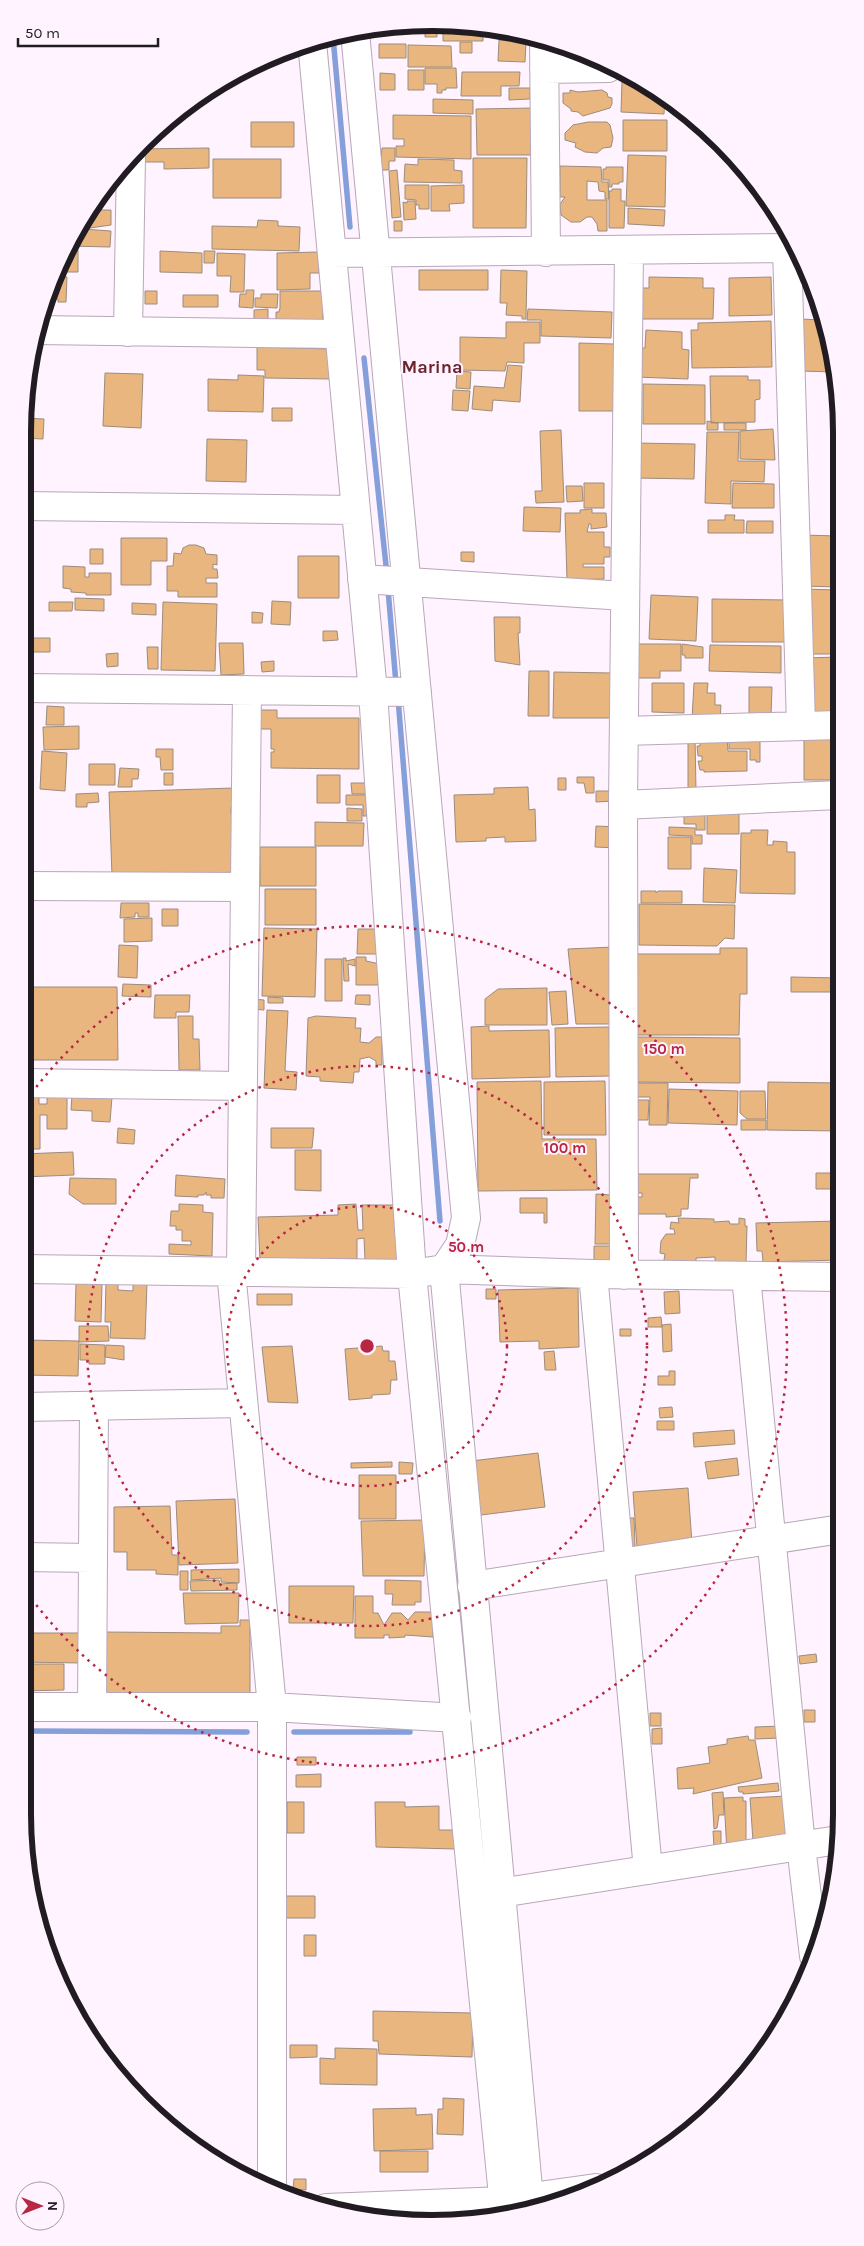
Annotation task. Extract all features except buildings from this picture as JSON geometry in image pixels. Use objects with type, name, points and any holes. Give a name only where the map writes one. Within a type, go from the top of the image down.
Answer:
[{"type":"street","points":[[356,39],[466,1218],[460,1245],[444,1268],[500,1893],[517,2205]]},
{"type":"street","points":[[544,48],[546,252]]},
{"type":"street","points":[[313,50],[373,692],[412,1274],[458,1724],[517,2205]]},
{"type":"street","points":[[544,69],[598,68]]},
{"type":"street","points":[[128,332],[131,168]]},
{"type":"street","points":[[332,253],[787,248]]},
{"type":"street","points":[[624,1275],[623,805],[629,250]]},
{"type":"street","points":[[790,253],[801,725]]},
{"type":"street","points":[[44,330],[339,334]]},
{"type":"street","points":[[31,506],[356,510]]},
{"type":"street","points":[[362,579],[407,580],[625,596]]},
{"type":"street","points":[[31,688],[417,692]]},
{"type":"street","points":[[246,690],[242,1086],[236,1271],[243,1403],[272,1707],[272,2181]]},
{"type":"street","points":[[624,731],[833,725]]},
{"type":"street","points":[[623,805],[833,795]]},
{"type":"street","points":[[31,886],[245,887]]},
{"type":"street","points":[[31,1083],[242,1086]]},
{"type":"street","points":[[31,1269],[412,1274],[444,1268],[624,1275],[833,1277]]},
{"type":"street","points":[[593,1274],[648,1870]]},
{"type":"street","points":[[746,1276],[801,1846],[812,1940]]},
{"type":"street","points":[[31,1407],[243,1403]]},
{"type":"street","points":[[92,1706],[94,1407]]},
{"type":"street","points":[[472,1586],[833,1530]]},
{"type":"street","points":[[31,1557],[93,1558]]},
{"type":"street","points":[[31,1707],[272,1707],[486,1727]]},
{"type":"street","points":[[500,1893],[832,1841]]},
{"type":"street","points":[[359,2208],[510,2207]]},
{"type":"waterway","points":[[334,44],[350,227]]},
{"type":"waterway","points":[[364,358],[387,575]]},
{"type":"waterway","points":[[388,589],[396,684]]},
{"type":"waterway","points":[[398,698],[440,1221]]},
{"type":"waterway","points":[[31,1731],[247,1732]]},
{"type":"waterway","points":[[294,1732],[410,1732]]},
{"type":"district","name":"Marina","points":[[432,367]]}]
